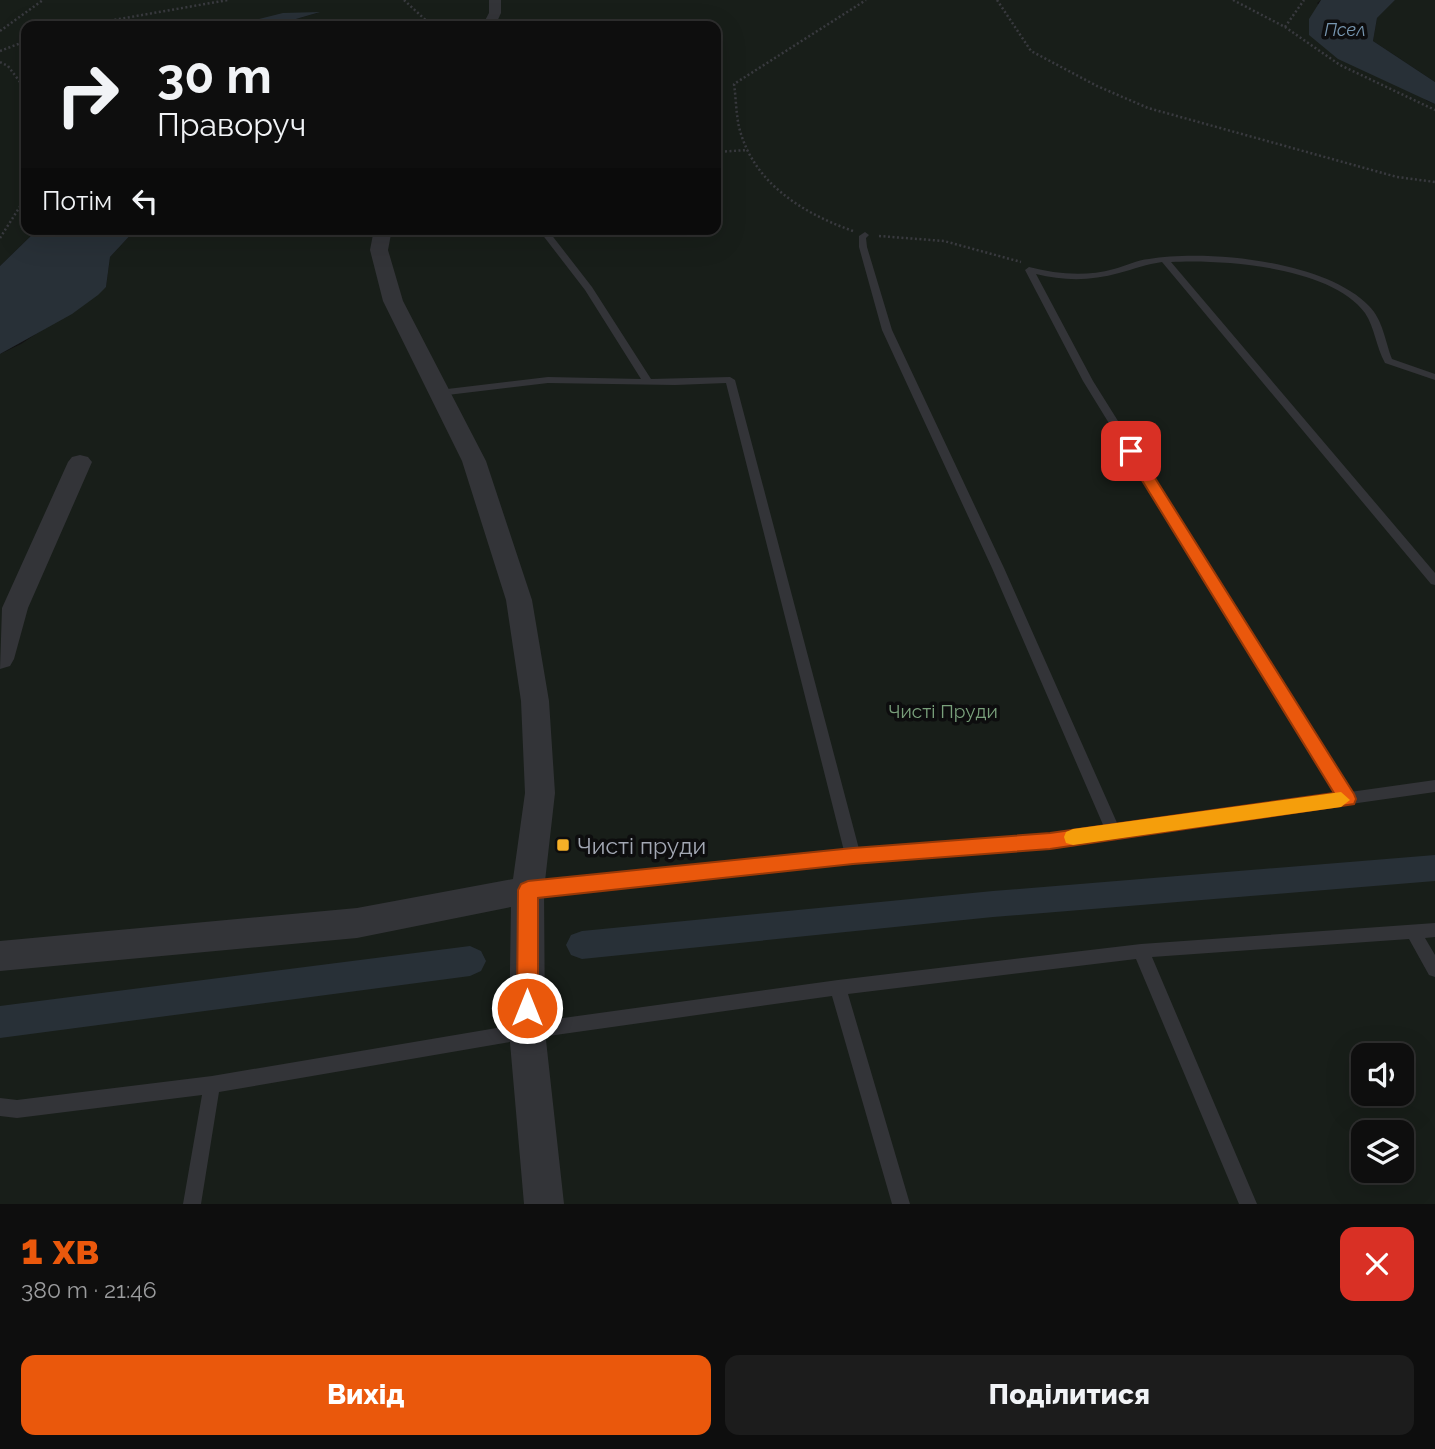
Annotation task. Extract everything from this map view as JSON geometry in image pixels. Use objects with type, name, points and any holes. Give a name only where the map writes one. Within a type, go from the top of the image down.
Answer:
[{"type":"street","points":[[491,21],[495,13],[495,0]]},
{"type":"street","points":[[382,235],[379,250],[393,301],[474,461],[519,600],[535,701],[540,793],[528,890],[527,1031],[544,1204]]},
{"type":"street","points":[[0,659],[15,608],[80,462]]},
{"type":"street","points":[[0,956],[357,923],[528,890]]},
{"type":"lane","points":[[547,235],[589,289],[648,382]]},
{"type":"lane","points":[[865,235],[862,238],[863,247],[887,330],[998,568],[1113,831]]},
{"type":"lane","points":[[1165,260],[1435,581]]},
{"type":"lane","points":[[1030,270],[1060,276],[1095,277],[1149,261],[1242,261],[1332,284],[1367,309],[1378,328],[1388,361],[1435,377]]},
{"type":"lane","points":[[1030,270],[1088,382],[1347,799]]},
{"type":"lane","points":[[439,393],[520,382],[582,379],[648,382],[730,380],[853,856]]},
{"type":"lane","points":[[528,890],[853,856],[1050,841],[1435,786]]},
{"type":"lane","points":[[0,1107],[17,1109],[212,1085],[527,1031],[1141,951],[1435,930]]},
{"type":"lane","points":[[1413,932],[1435,970]]},
{"type":"lane","points":[[1141,951],[1248,1204]]},
{"type":"lane","points":[[838,989],[901,1204]]},
{"type":"lane","points":[[192,1204],[212,1085]]},
{"type":"path","points":[[0,31],[43,0]]},
{"type":"path","points":[[108,21],[228,0]]},
{"type":"path","points":[[404,0],[427,21]]},
{"type":"path","points":[[866,0],[823,26],[793,51],[738,78],[734,84],[740,128],[748,150],[771,185],[784,198],[837,226],[865,235],[944,241],[975,247],[1023,262],[1030,270]]},
{"type":"path","points":[[997,0],[1031,51],[1097,86],[1148,108],[1397,177],[1435,182]]},
{"type":"path","points":[[1233,0],[1285,27],[1340,65],[1435,110]]},
{"type":"path","points":[[1285,27],[1304,0]]},
{"type":"path","points":[[0,51],[21,43]]},
{"type":"path","points":[[0,62],[8,66],[21,83]]},
{"type":"path","points":[[721,152],[748,150]]},
{"type":"path","points":[[0,238],[21,205]]},
{"type":"green space","name":"Чисті Пруди","points":[[0,0],[1321,0],[1317,3],[1427,101],[1435,104],[1435,1204],[0,1204],[0,354],[21,344],[106,287],[110,257],[130,235],[721,235],[721,21],[289,21],[317,13],[264,21],[21,21],[21,235],[32,235],[0,266]]},
{"type":"green space","points":[[1395,0],[1435,0],[1435,82],[1373,41],[1377,18]]},
{"type":"water","name":"Псел","points":[[1321,0],[1395,0],[1377,18],[1373,41],[1435,82],[1435,104],[1338,59],[1309,35],[1309,19]]},
{"type":"water","points":[[320,12],[289,21],[251,21],[283,13]]},
{"type":"water","points":[[32,235],[130,235],[110,257],[106,287],[98,295],[72,314],[0,354],[0,266]]},
{"type":"waterway","points":[[582,945],[993,904],[1435,868]]},
{"type":"waterway","points":[[0,1022],[470,961]]},
{"type":"slow traffic","points":[[1073,837],[1341,800]]},
{"type":"place","name":"Чисті пруди","points":[[563,845]]},
{"type":"route","points":[[527,1008],[528,890],[853,856],[1050,841],[1347,799],[1131,451]]}]
